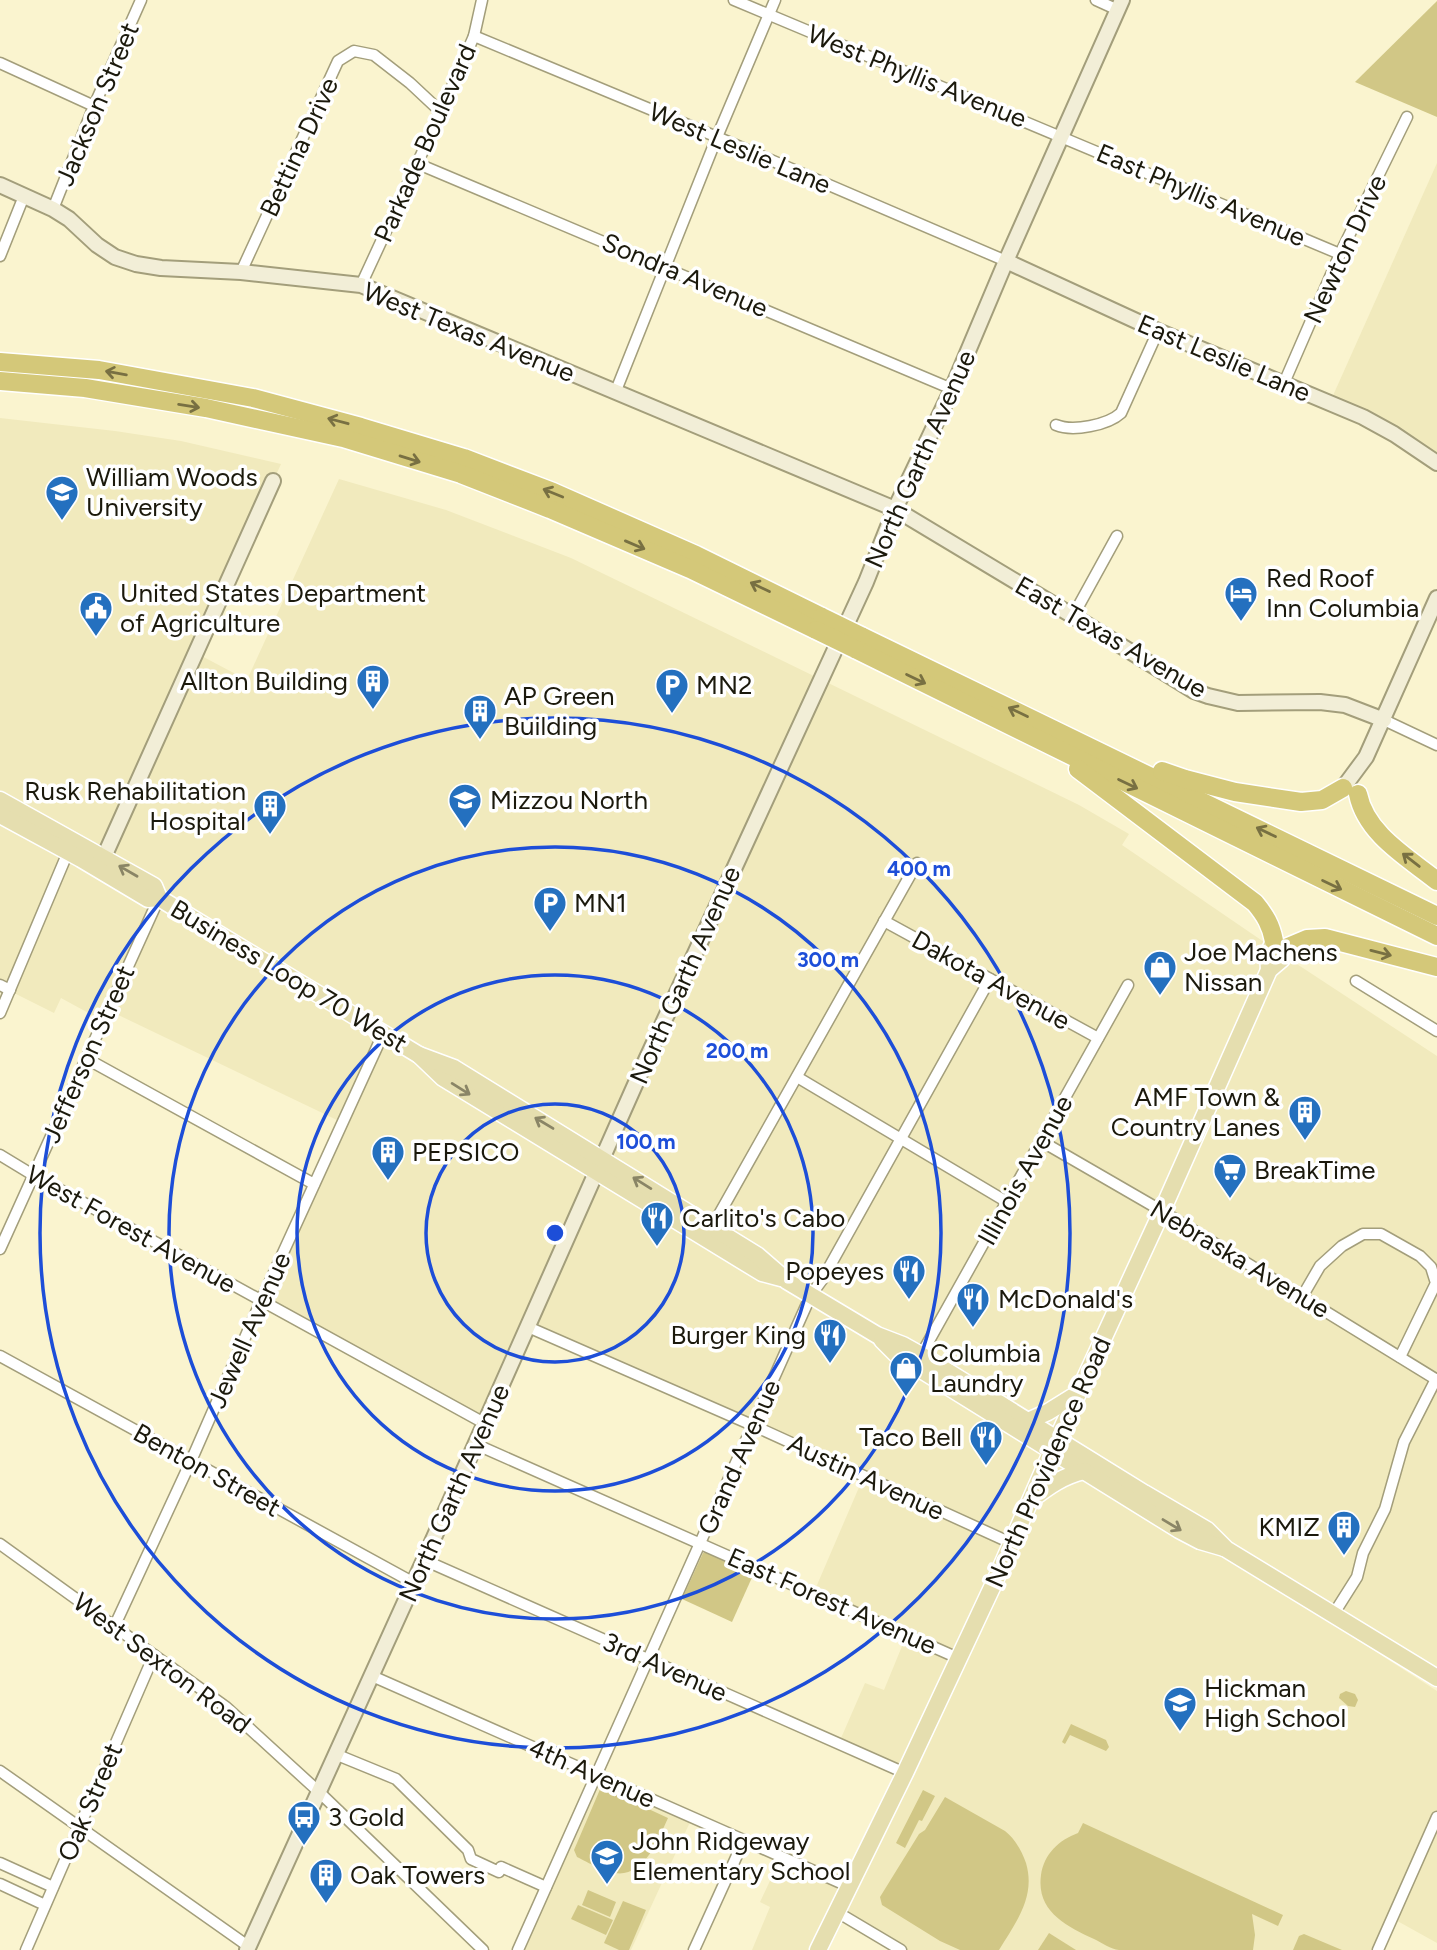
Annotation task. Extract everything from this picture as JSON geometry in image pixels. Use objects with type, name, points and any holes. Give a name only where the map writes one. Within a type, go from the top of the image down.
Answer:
[{"type":"highway","points":[[0,362],[99,370],[253,398],[464,458],[552,492],[696,555],[819,623],[1080,741],[1437,916]]},
{"type":"highway","points":[[0,381],[85,388],[206,408],[343,438],[461,474],[819,623]]},
{"type":"highway","points":[[858,642],[1045,743],[1437,936]]},
{"type":"highway","points":[[1080,741],[1185,779],[1236,792],[1301,802],[1322,800],[1351,791],[1384,839],[1437,881]]},
{"type":"highway","points":[[1045,743],[1255,903],[1267,917],[1281,944],[1325,938],[1437,967]]},
{"type":"main road","name":"Business Loop 70 West","points":[[0,800],[101,863],[148,899],[159,898],[419,1055],[443,1078],[599,1165]]},
{"type":"main road","name":"Business Loop 70 West","points":[[0,814],[68,852],[101,863]]},
{"type":"main road","name":"North Providence Road","points":[[818,1950],[905,1773],[1162,1211],[1269,970],[1268,954],[1281,944]]},
{"type":"main road","points":[[599,1165],[712,1227],[766,1261],[784,1279]]},
{"type":"main road","points":[[599,1165],[762,1272],[784,1279],[877,1335],[921,1355],[1028,1420],[1084,1471],[1179,1530],[1200,1541],[1226,1549]]},
{"type":"main road","points":[[877,1335],[897,1355],[1207,1530],[1226,1549],[1437,1678]]},
{"type":"main road","points":[[1028,1420],[1048,1412],[1077,1394]]},
{"type":"main road","points":[[1030,1500],[1059,1479],[1084,1471]]},
{"type":"street","name":"Parkade Boulevard","points":[[360,285],[474,36],[482,0]]},
{"type":"street","name":"West Phyllis Avenue","points":[[734,0],[1061,136]]},
{"type":"street","points":[[615,393],[775,0]]},
{"type":"street","points":[[1096,0],[1120,5]]},
{"type":"street","name":"Jackson Street","points":[[53,209],[137,1]]},
{"type":"street","name":"North Garth Avenue","points":[[247,1948],[414,1583],[599,1165],[866,582],[895,509],[952,389],[1120,5]]},
{"type":"street","name":"West Leslie Lane","points":[[474,36],[1006,261]]},
{"type":"street","name":"Bettina Drive","points":[[241,272],[338,61],[354,51],[374,55],[441,112]]},
{"type":"street","points":[[0,63],[93,106]]},
{"type":"street","name":"Newton Drive","points":[[1284,383],[1340,254],[1407,117]]},
{"type":"street","name":"East Phyllis Avenue","points":[[1061,136],[1340,254]]},
{"type":"street","name":"Sondra Avenue","points":[[416,163],[952,389]]},
{"type":"street","name":"West Texas Avenue","points":[[0,185],[69,219],[97,245],[115,257],[161,268],[241,272],[360,285],[895,509]]},
{"type":"street","points":[[0,256],[23,196]]},
{"type":"street","name":"East Leslie Lane","points":[[1006,261],[1158,331],[1363,417],[1437,463]]},
{"type":"street","points":[[1056,425],[1074,429],[1115,419],[1121,413],[1158,331]]},
{"type":"street","points":[[101,863],[273,481]]},
{"type":"street","name":"East Texas Avenue","points":[[895,509],[1183,685],[1208,696],[1238,703],[1320,702],[1345,705],[1384,720]]},
{"type":"street","points":[[1073,616],[1117,536]]},
{"type":"street","points":[[1351,791],[1437,598]]},
{"type":"street","points":[[1384,720],[1437,745]]},
{"type":"street","points":[[0,1013],[68,852]]},
{"type":"street","points":[[712,1227],[917,863]]},
{"type":"street","name":"Jefferson Street","points":[[0,1249],[159,898]]},
{"type":"street","name":"Dakota Avenue","points":[[884,921],[1098,1038]]},
{"type":"street","name":"Grand Avenue","points":[[518,1950],[811,1295],[822,1280],[990,979]]},
{"type":"street","points":[[1356,981],[1437,1031]]},
{"type":"street","points":[[0,985],[10,990]]},
{"type":"street","name":"Illinois Avenue","points":[[921,1355],[1128,985]]},
{"type":"street","name":"Jewell Avenue","points":[[115,1625],[383,1034]]},
{"type":"street","points":[[87,1059],[314,1184]]},
{"type":"street","points":[[797,1077],[1007,1202]]},
{"type":"street","name":"Nebraska Avenue","points":[[1041,1141],[1162,1211],[1437,1379]]},
{"type":"street","name":"West Forest Avenue","points":[[0,1154],[33,1175],[484,1423]]},
{"type":"street","points":[[1302,1297],[1320,1266],[1342,1246],[1363,1234],[1381,1234],[1420,1256],[1431,1267],[1436,1283],[1400,1357]]},
{"type":"street","name":"Austin Avenue","points":[[528,1327],[1011,1543]]},
{"type":"street","name":"Benton Street","points":[[0,1356],[414,1583]]},
{"type":"street","points":[[1333,1615],[1357,1577],[1363,1553],[1385,1509],[1404,1442],[1437,1379]]},
{"type":"street","name":"East Forest Avenue","points":[[475,1444],[958,1658]]},
{"type":"street","name":"West Sexton Road","points":[[0,1544],[226,1707],[318,1791],[483,1950]]},
{"type":"street","name":"3rd Avenue","points":[[424,1560],[905,1773]]},
{"type":"street","name":"Oak Street","points":[[26,1950],[154,1655]]},
{"type":"street","name":"4th Avenue","points":[[372,1676],[850,1887]]},
{"type":"street","points":[[335,1755],[396,1779],[468,1850],[471,1859],[499,1872],[501,1867],[546,1887]]},
{"type":"street","points":[[0,1771],[247,1948]]},
{"type":"street","points":[[1378,1950],[1437,1817]]},
{"type":"street","points":[[694,1950],[744,1840]]},
{"type":"street","points":[[0,1863],[53,1887]]},
{"type":"street","points":[[0,1884],[45,1905]]},
{"type":"street","points":[[837,1912],[901,1950]]},
{"type":"street","points":[[467,1950],[472,1939]]},
{"type":"shaded area","points":[[1437,1],[1437,117],[1355,82]]},
{"type":"shaded area","points":[[1437,163],[1437,454],[1380,421],[1331,400]]},
{"type":"shaded area","points":[[0,418],[181,441],[281,464],[196,653],[247,680],[339,479],[446,510],[571,558],[1079,805],[1129,834],[1122,845],[1437,1056],[1437,1677],[1088,1467],[1437,1691],[1437,1943],[1392,1918],[1377,1950],[900,1950],[837,1911],[819,1950],[752,1950],[770,1907],[760,1902],[784,1851],[851,1882],[902,1775],[838,1745],[865,1683],[884,1690],[907,1634],[814,1592],[863,1478],[528,1328],[486,1423],[263,1300],[337,1120],[110,1011],[105,1022],[61,998],[54,1013],[0,986]]},
{"type":"shaded area","points":[[703,1553],[754,1573],[732,1622],[682,1599]]},
{"type":"shaded area","points":[[1346,1691],[1355,1694],[1358,1700],[1355,1707],[1348,1706],[1339,1698],[1340,1694]]},
{"type":"shaded area","points":[[1071,1724],[1106,1740],[1109,1747],[1106,1751],[1070,1735],[1065,1744],[1062,1742]]},
{"type":"shaded area","name":"John Ridgeway Elementary School","points":[[599,1782],[690,1822],[631,1950],[524,1950]]},
{"type":"shaded area","points":[[601,1787],[668,1818],[646,1859],[624,1873],[607,1871],[577,1857],[574,1850]]},
{"type":"shaded area","points":[[923,1790],[935,1796],[905,1848],[896,1843]]},
{"type":"shaded area","points":[[945,1797],[1005,1831],[1018,1846],[1026,1863],[1028,1887],[1023,1909],[999,1950],[960,1950],[940,1941],[882,1905],[880,1897]]},
{"type":"shaded area","points":[[1083,1823],[1283,1915],[1278,1926],[1252,1914],[1255,1935],[1253,1950],[1119,1950],[1073,1929],[1048,1908],[1043,1898],[1041,1875],[1049,1854],[1078,1833]]},
{"type":"shaded area","points":[[588,1890],[616,1902],[610,1917],[582,1905]]},
{"type":"shaded area","points":[[623,1901],[646,1910],[629,1950],[619,1950],[604,1943]]},
{"type":"shaded area","points":[[578,1905],[613,1920],[606,1935],[571,1919]]},
{"type":"shaded area","points":[[1049,1933],[1076,1950],[1038,1950]]},
{"type":"shaded area","points":[[1304,1934],[1342,1950],[1293,1950],[1299,1936]]},
{"type":"place","name":"William Woods University","points":[[62,522]]},
{"type":"place","name":"Red Roof Inn Columbia","points":[[1241,623]]},
{"type":"place","name":"United States Department of Agriculture","points":[[96,638]]},
{"type":"place","name":"Allton Building","points":[[373,711]]},
{"type":"place","name":"MN2","points":[[672,715]]},
{"type":"place","name":"AP Green Building","points":[[480,741]]},
{"type":"place","name":"Mizzou North","points":[[465,830]]},
{"type":"place","name":"Rusk Rehabilitation Hospital","points":[[270,836]]},
{"type":"place","name":"MN1","points":[[550,933]]},
{"type":"place","name":"Joe Machens Nissan","points":[[1160,997]]},
{"type":"place","name":"AMF Town & Country Lanes","points":[[1305,1142]]},
{"type":"place","name":"PEPSICO","points":[[388,1182]]},
{"type":"place","name":"BreakTime","points":[[1230,1200]]},
{"type":"place","name":"Carlito's Cabo","points":[[657,1248]]},
{"type":"place","name":"Popeyes","points":[[909,1301]]},
{"type":"place","name":"McDonald's","points":[[973,1329]]},
{"type":"place","name":"Burger King","points":[[830,1365]]},
{"type":"place","name":"Columbia Laundry","points":[[906,1398]]},
{"type":"place","name":"Taco Bell","points":[[986,1467]]},
{"type":"place","name":"KMIZ","points":[[1344,1557]]},
{"type":"place","name":"Hickman High School","points":[[1180,1733]]},
{"type":"place","name":"3 Gold","points":[[304,1847]]},
{"type":"place","name":"John Ridgeway Elementary School","points":[[607,1886]]},
{"type":"place","name":"Oak Towers","points":[[326,1905]]}]
